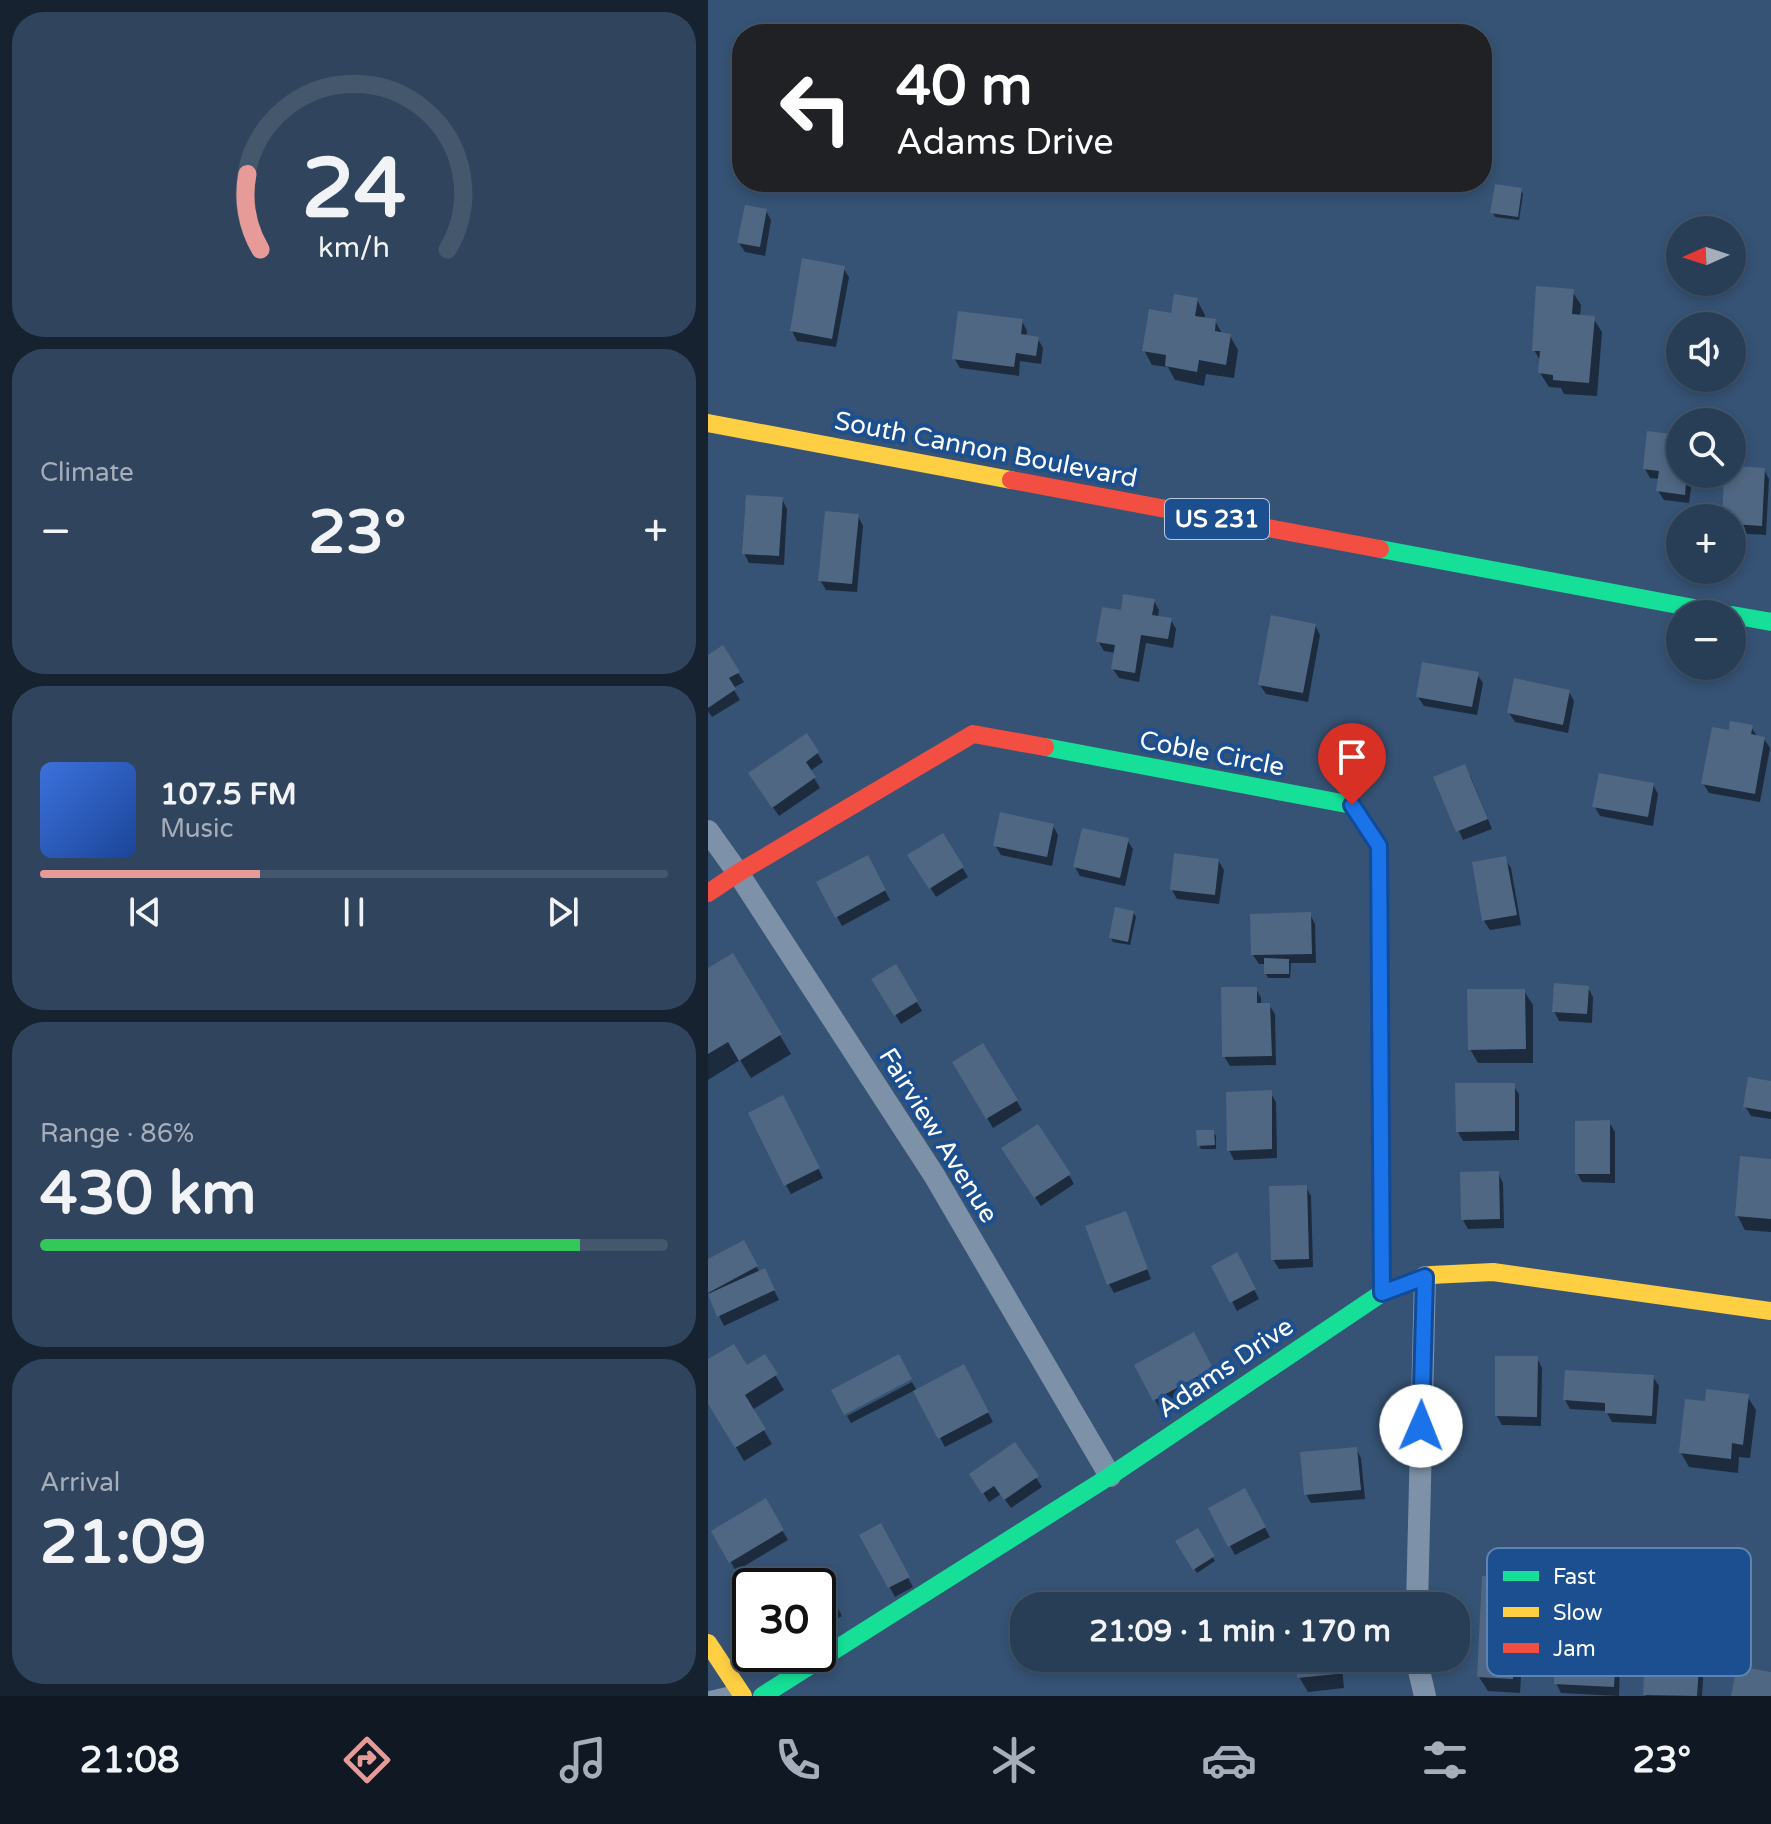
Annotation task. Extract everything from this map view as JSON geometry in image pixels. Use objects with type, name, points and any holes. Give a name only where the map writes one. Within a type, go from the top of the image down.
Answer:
[{"type":"main road","name":"South Cannon Boulevard","points":[[708,423],[1666,603]]},
{"type":"main road","points":[[1746,618],[1771,622]]},
{"type":"main road","name":"Coble Circle","points":[[708,893],[973,734],[1352,805],[1379,846],[1382,1293]]},
{"type":"main road","name":"Adams Drive","points":[[762,1696],[1110,1476],[1382,1293],[1431,1275],[1493,1272],[1771,1311]]},
{"type":"main road","points":[[708,1643],[740,1693]]},
{"type":"street","name":"Fairview Avenue","points":[[708,831],[934,1175],[1110,1476]]},
{"type":"street","points":[[1417,1592],[1425,1277]]},
{"type":"street","points":[[1419,1672],[1425,1696]]},
{"type":"lane","points":[[711,1696],[740,1693]]},
{"type":"building","points":[[1495,184],[1522,188],[1518,217],[1490,213]]},
{"type":"building","points":[[745,205],[767,209],[760,247],[737,243]]},
{"type":"building","points":[[802,258],[845,266],[832,339],[790,331]]},
{"type":"building","points":[[1536,286],[1574,289],[1572,314],[1595,316],[1589,383],[1553,380],[1553,375],[1538,373],[1540,351],[1532,351]]},
{"type":"building","points":[[1174,294],[1198,298],[1195,316],[1216,319],[1215,331],[1231,334],[1226,365],[1199,360],[1197,372],[1165,366],[1166,355],[1142,351],[1149,309],[1171,313]]},
{"type":"building","points":[[958,311],[1023,319],[1021,334],[1039,337],[1036,356],[1016,353],[1014,367],[952,359]]},
{"type":"building","points":[[1647,431],[1666,433],[1666,488],[1686,488],[1685,495],[1656,491],[1659,471],[1643,469]]},
{"type":"building","points":[[1746,467],[1765,468],[1762,526],[1746,525],[1746,504],[1723,504],[1723,488],[1746,488]]},
{"type":"building","points":[[746,495],[783,497],[779,556],[742,554]]},
{"type":"building","points":[[825,511],[859,514],[852,584],[818,581]]},
{"type":"building","points":[[1123,594],[1155,599],[1152,615],[1172,618],[1168,639],[1141,635],[1135,673],[1111,669],[1115,645],[1096,642],[1102,607],[1121,610]]},
{"type":"building","points":[[1271,615],[1316,624],[1303,693],[1258,685]]},
{"type":"building","points":[[723,645],[740,672],[729,678],[736,689],[708,708],[708,655]]},
{"type":"building","points":[[1422,662],[1479,672],[1472,707],[1416,697]]},
{"type":"building","points":[[1514,678],[1570,690],[1563,725],[1507,713]]},
{"type":"building","points":[[1730,721],[1753,725],[1751,734],[1765,737],[1755,794],[1701,784],[1712,727],[1729,730]]},
{"type":"building","points":[[807,733],[819,752],[806,762],[816,777],[772,808],[748,773]]},
{"type":"building","points":[[1465,764],[1488,819],[1456,832],[1433,777]]},
{"type":"building","points":[[1599,773],[1654,783],[1648,817],[1592,807]]},
{"type":"building","points":[[1000,812],[1054,824],[1047,857],[993,846]]},
{"type":"building","points":[[1082,828],[1129,838],[1120,878],[1073,867]]},
{"type":"building","points":[[943,833],[964,867],[929,889],[907,855]]},
{"type":"building","points":[[1174,853],[1219,859],[1215,895],[1170,890]]},
{"type":"building","points":[[868,855],[886,890],[835,918],[816,882]]},
{"type":"building","points":[[1506,856],[1517,915],[1482,921],[1472,862]]},
{"type":"building","points":[[1115,907],[1134,911],[1128,942],[1109,938]]},
{"type":"building","points":[[1311,912],[1312,954],[1251,955],[1250,914]]},
{"type":"building","points":[[733,953],[782,1034],[739,1061],[728,1042],[708,1054],[708,968]]},
{"type":"building","points":[[1264,958],[1289,959],[1289,974],[1264,974]]},
{"type":"building","points":[[896,964],[918,1001],[894,1016],[871,979]]},
{"type":"building","points":[[1554,983],[1589,986],[1587,1014],[1552,1012]]},
{"type":"building","points":[[1221,987],[1257,987],[1257,1003],[1270,1003],[1272,1056],[1222,1057]]},
{"type":"building","points":[[1467,989],[1525,989],[1526,1049],[1468,1050]]},
{"type":"building","points":[[983,1043],[1018,1100],[986,1119],[952,1062]]},
{"type":"building","points":[[1748,1077],[1771,1081],[1771,1112],[1743,1107]]},
{"type":"building","points":[[1455,1083],[1515,1083],[1515,1131],[1456,1132]]},
{"type":"building","points":[[1272,1090],[1272,1149],[1227,1151],[1226,1092]]},
{"type":"building","points":[[783,1095],[820,1168],[784,1186],[748,1113]]},
{"type":"building","points":[[1610,1120],[1610,1174],[1575,1174],[1575,1121]]},
{"type":"building","points":[[1038,1124],[1071,1174],[1034,1198],[1001,1148]]},
{"type":"building","points":[[1196,1130],[1214,1130],[1215,1145],[1197,1146]]},
{"type":"building","points":[[1740,1156],[1771,1159],[1771,1219],[1735,1216]]},
{"type":"building","points":[[1499,1171],[1500,1219],[1461,1220],[1460,1172]]},
{"type":"building","points":[[1307,1185],[1309,1259],[1271,1260],[1269,1186]]},
{"type":"building","points":[[1126,1211],[1148,1269],[1107,1285],[1085,1226]]},
{"type":"building","points":[[744,1240],[758,1266],[708,1293],[708,1259]]},
{"type":"building","points":[[1237,1252],[1256,1289],[1230,1303],[1211,1266]]},
{"type":"building","points":[[765,1268],[775,1290],[717,1317],[708,1294]]},
{"type":"building","points":[[1194,1332],[1213,1368],[1153,1401],[1134,1365]]},
{"type":"building","points":[[734,1344],[747,1365],[765,1354],[778,1374],[745,1395],[766,1429],[735,1448],[708,1404],[708,1359]]},
{"type":"building","points":[[899,1354],[912,1379],[844,1415],[831,1390]]},
{"type":"building","points":[[1495,1356],[1538,1356],[1537,1417],[1495,1416]]},
{"type":"building","points":[[964,1364],[989,1412],[938,1439],[913,1391]]},
{"type":"building","points":[[1565,1370],[1654,1375],[1652,1416],[1605,1413],[1605,1403],[1563,1400]]},
{"type":"building","points":[[1706,1389],[1749,1394],[1743,1445],[1732,1443],[1731,1459],[1679,1453],[1685,1399],[1705,1401]]},
{"type":"building","points":[[1015,1442],[1039,1476],[1004,1500],[994,1486],[982,1494],[969,1474]]},
{"type":"building","points":[[1357,1447],[1361,1490],[1304,1495],[1300,1452]]},
{"type":"building","points":[[1245,1488],[1266,1527],[1228,1547],[1208,1508]]},
{"type":"building","points":[[766,1498],[784,1530],[729,1563],[711,1531]]},
{"type":"building","points":[[881,1523],[910,1577],[888,1588],[859,1535]]},
{"type":"building","points":[[1198,1528],[1215,1556],[1193,1570],[1175,1541]]},
{"type":"building","points":[[1482,1576],[1487,1576],[1487,1676],[1513,1676],[1513,1679],[1477,1677]]},
{"type":"building","points":[[1751,1668],[1771,1672],[1771,1696],[1731,1696],[1735,1676],[1751,1676]]},
{"type":"building","points":[[1297,1672],[1337,1672],[1337,1674],[1297,1678]]},
{"type":"building","points":[[1554,1676],[1615,1676],[1614,1687],[1554,1684]]},
{"type":"building","points":[[1644,1676],[1698,1676],[1697,1696],[1643,1695]]},
{"type":"traffic: fast","points":[[1380,549],[1666,603]]},
{"type":"traffic: fast","points":[[1746,618],[1771,622]]},
{"type":"traffic: fast","points":[[1045,747],[1352,805],[1379,846],[1382,1293]]},
{"type":"traffic: fast","points":[[762,1696],[1110,1476],[1382,1293],[1407,1284]]},
{"type":"traffic: slow","points":[[708,423],[1011,480]]},
{"type":"traffic: slow","points":[[1407,1284],[1431,1275],[1493,1272],[1771,1311]]},
{"type":"traffic: slow","points":[[708,1643],[743,1696]]},
{"type":"traffic: jam","points":[[1011,480],[1380,549]]},
{"type":"traffic: jam","points":[[708,893],[973,734],[1045,747]]},
{"type":"route","points":[[1352,805],[1379,846],[1382,1293],[1425,1277],[1421,1426]]}]
